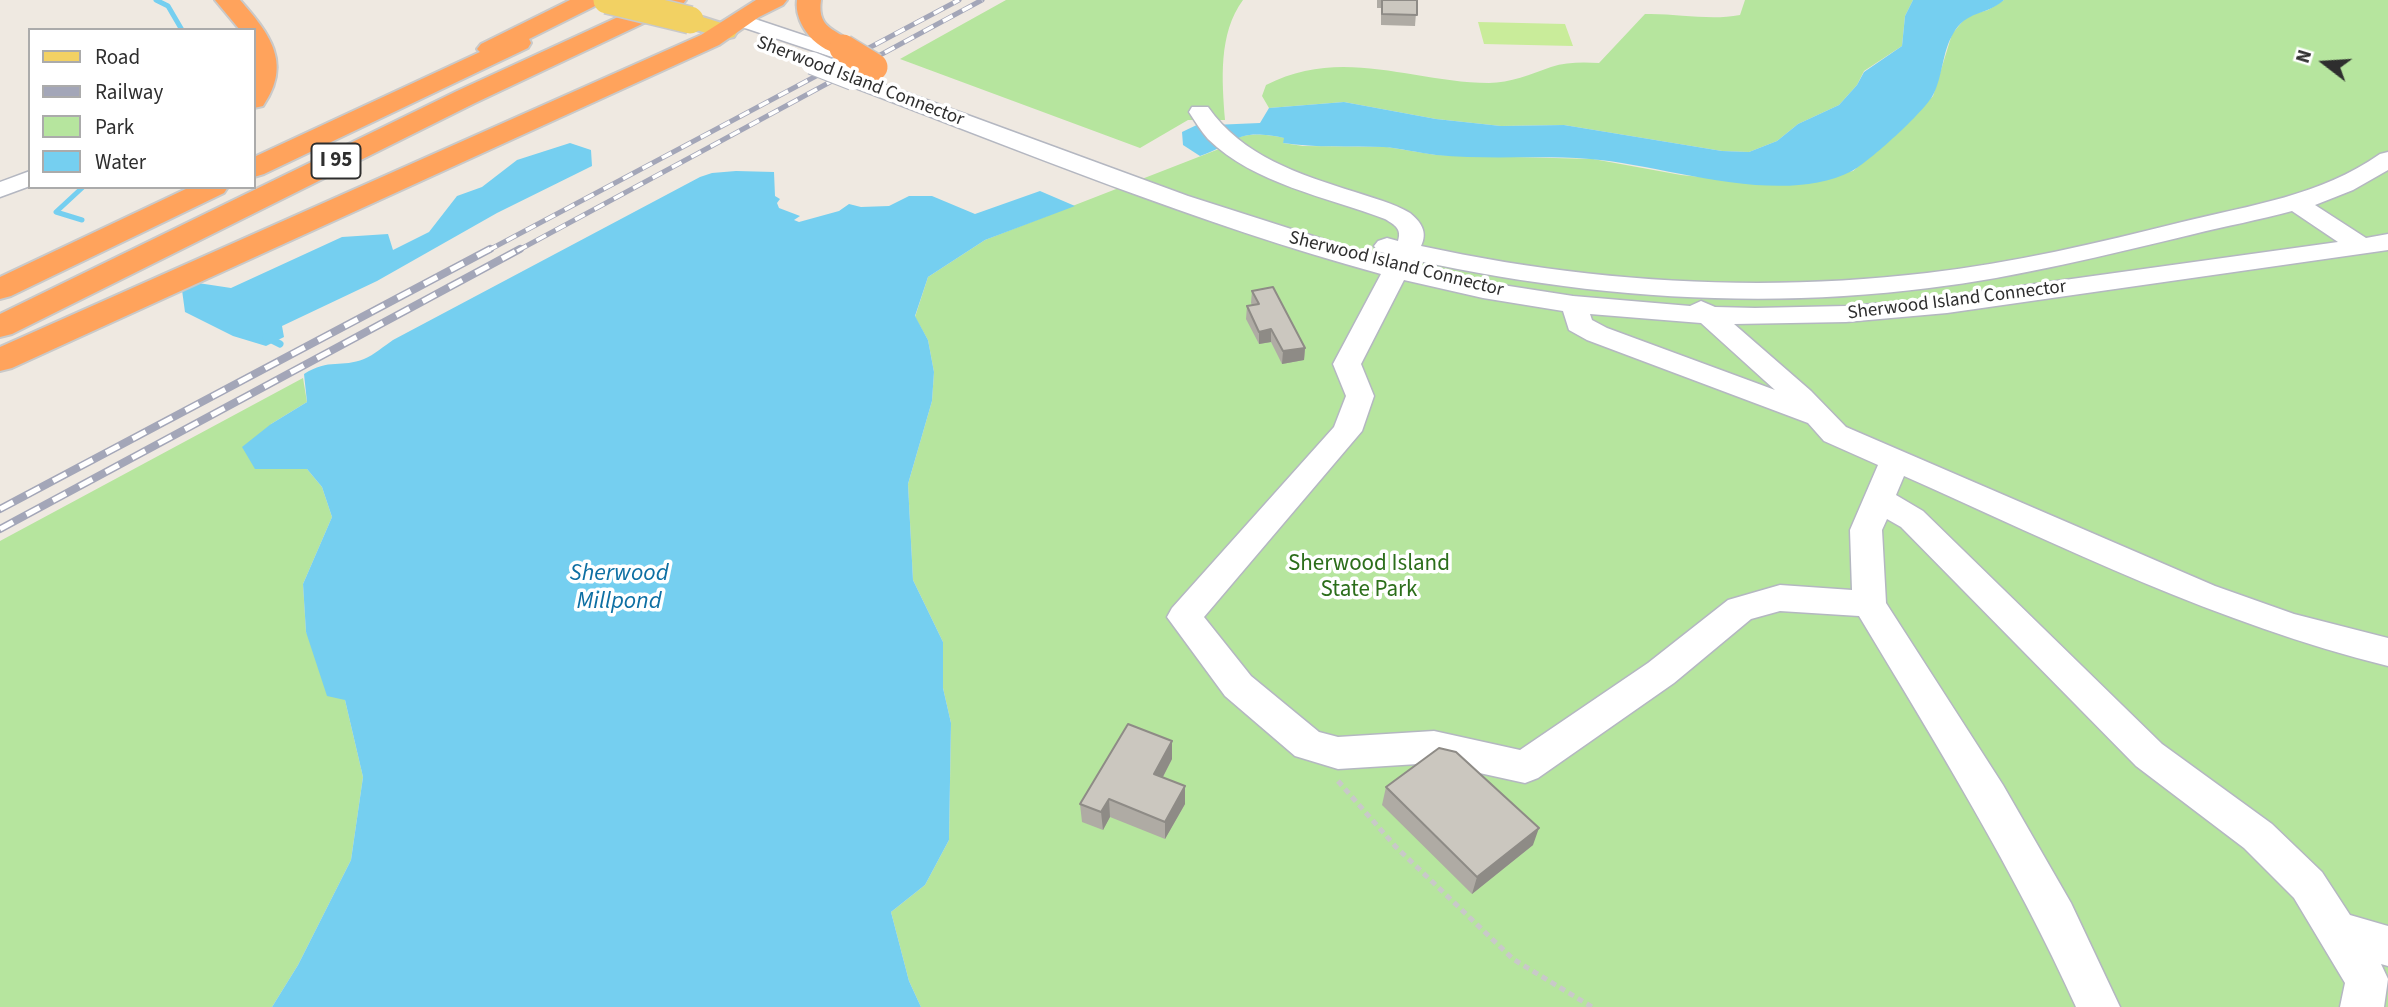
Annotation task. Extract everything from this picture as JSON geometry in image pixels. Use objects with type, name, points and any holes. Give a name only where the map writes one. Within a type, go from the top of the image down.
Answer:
[{"type":"highway","points":[[228,0],[251,28]]},
{"type":"highway","points":[[382,107],[481,53],[589,0]]},
{"type":"highway","name":"I 95","points":[[256,167],[613,0]]},
{"type":"highway","points":[[0,360],[708,17],[775,0]]},
{"type":"highway","points":[[809,0],[808,14],[814,27],[864,73]]},
{"type":"highway","name":"I 95","points":[[0,327],[466,97],[708,17]]},
{"type":"highway","points":[[256,39],[265,62],[262,83],[256,96]]},
{"type":"highway","points":[[0,273],[87,228],[154,189]]},
{"type":"highway","points":[[0,289],[210,189]]},
{"type":"main road","name":"Sherwood Island Connector","points":[[607,0],[708,17]]},
{"type":"main road","name":"Sherwood Island Connector","points":[[662,0],[708,17]]},
{"type":"street","name":"Sherwood Island Connector","points":[[708,17],[839,50]]},
{"type":"street","name":"Sherwood Island Connector","points":[[708,17],[812,64],[864,73],[1069,162],[1255,228],[1400,260],[1570,279],[1679,288],[1750,290],[1838,289],[1926,281],[2036,262],[2294,202],[2345,186],[2388,159]]},
{"type":"street","points":[[1200,111],[1204,120],[1228,145],[1256,163],[1403,219],[1413,232],[1348,364],[1360,396],[1347,430],[1184,617],[1238,686],[1308,745],[1338,753],[1434,747],[1525,766],[1661,673],[1740,609],[1780,598],[1869,604]]},
{"type":"street","points":[[0,190],[28,179]]},
{"type":"street","points":[[2294,202],[2361,246]]},
{"type":"street","points":[[2141,239],[2181,272]]},
{"type":"street","name":"Sherwood Island Connector","points":[[1400,260],[1482,290],[1575,304],[1708,315],[1844,314],[1958,304],[2388,242]]},
{"type":"street","points":[[2036,262],[2068,288]]},
{"type":"street","points":[[1679,288],[1819,416],[1835,434],[2261,618],[2327,638],[2388,652]]},
{"type":"street","points":[[1575,304],[1579,324],[1598,334],[1796,411],[1819,416]]},
{"type":"street","points":[[1895,460],[1866,530],[1869,604],[1989,797],[2056,917],[2098,1007]]},
{"type":"street","points":[[1880,500],[1912,519],[2148,755],[2258,836],[2308,885],[2367,980],[2362,1007]]},
{"type":"street","points":[[2337,931],[2388,946]]},
{"type":"path","points":[[1308,745],[1396,847],[1513,959],[1592,1007]]},
{"type":"green space","points":[[1006,0],[1243,0],[1229,28],[1226,43],[1223,74],[1225,120],[1188,120],[1140,148],[900,59]]},
{"type":"green space","points":[[1745,0],[1913,0],[1905,16],[1902,46],[1864,71],[1857,85],[1839,105],[1798,124],[1777,141],[1749,152],[1722,151],[1564,125],[1501,126],[1436,119],[1344,102],[1269,108],[1262,96],[1266,85],[1294,74],[1322,68],[1376,69],[1460,81],[1497,83],[1563,64],[1599,63],[1645,14],[1716,17],[1740,15]]},
{"type":"green space","name":"Sherwood Island State Park","points":[[2004,0],[2388,0],[2388,1007],[921,1007],[909,981],[891,912],[925,885],[949,840],[951,723],[943,688],[943,642],[913,580],[908,484],[932,401],[934,372],[928,340],[915,317],[928,277],[985,240],[1250,135],[1285,138],[1283,143],[1303,146],[1387,147],[1436,155],[1593,159],[1681,175],[1778,185],[1853,171],[1899,132],[1933,96],[1952,34],[1967,16],[1988,10]]},
{"type":"green space","points":[[1478,22],[1565,24],[1573,46],[1484,44]]},
{"type":"green space","points":[[303,378],[307,402],[271,424],[255,469],[307,469],[322,487],[332,517],[303,584],[306,632],[345,700],[363,777],[351,860],[298,965],[272,1007],[0,1007],[0,541]]},
{"type":"water","points":[[1913,0],[2004,0],[1958,26],[1947,48],[1933,95],[1908,124],[1860,166],[1823,181],[1791,186],[1758,185],[1590,159],[1455,156],[1383,147],[1295,145],[1283,143],[1284,138],[1268,135],[1239,138],[1200,156],[1183,145],[1182,132],[1203,122],[1213,125],[1260,123],[1269,108],[1344,102],[1436,119],[1501,126],[1564,125],[1722,151],[1749,152],[1777,141],[1798,124],[1839,105],[1857,85],[1864,72],[1902,46],[1905,16]]},
{"type":"water","points":[[570,143],[591,150],[592,166],[497,213],[377,281],[282,326],[284,337],[266,346],[233,336],[185,312],[182,290],[198,283],[231,288],[342,237],[388,234],[393,250],[429,232],[457,196],[482,187],[517,160]]},
{"type":"water","name":"Sherwood Millpond","points":[[736,171],[774,172],[775,196],[780,199],[777,203],[779,208],[800,216],[794,220],[799,222],[839,211],[849,204],[861,207],[889,206],[909,196],[932,196],[975,214],[1040,191],[1075,206],[985,240],[928,277],[915,316],[928,340],[934,372],[932,401],[908,484],[913,580],[943,642],[943,688],[951,723],[949,840],[925,885],[891,912],[909,981],[921,1007],[272,1007],[298,965],[351,860],[363,777],[345,700],[327,696],[306,632],[303,584],[332,517],[322,487],[307,469],[255,469],[242,447],[271,424],[307,402],[304,374],[321,366],[356,362],[368,357],[393,340],[700,177]]},
{"type":"building","points":[[1382,0],[1417,0],[1417,15],[1382,14]]},
{"type":"building","points":[[1273,287],[1305,348],[1283,351],[1271,329],[1259,332],[1247,306],[1259,304],[1252,291]]},
{"type":"building","points":[[1128,724],[1172,741],[1154,774],[1185,786],[1165,822],[1109,799],[1101,812],[1080,804]]},
{"type":"building","points":[[1439,748],[1456,752],[1539,828],[1477,877],[1386,787]]},
{"type":"waterway","points":[[156,0],[168,6],[181,28]]},
{"type":"waterway","points":[[81,189],[56,212],[82,220]]},
{"type":"waterway","points":[[266,337],[280,344]]},
{"type":"railway","points":[[487,251],[959,0]]},
{"type":"railway","points":[[517,251],[982,0]]},
{"type":"railway","points":[[0,509],[490,249]]},
{"type":"railway","points":[[0,529],[520,249]]}]
